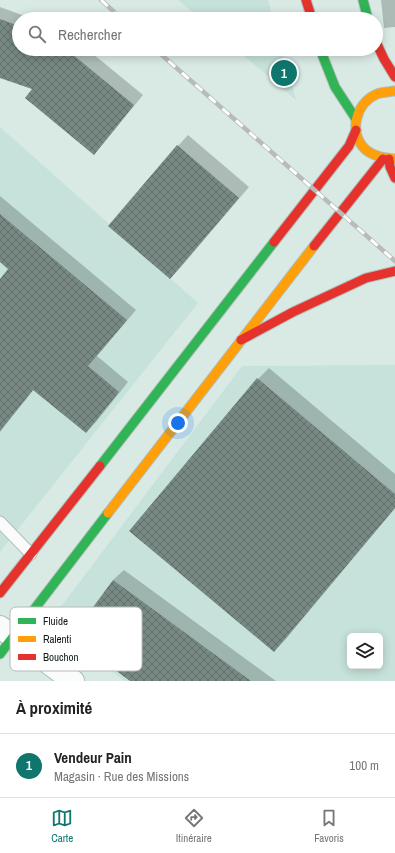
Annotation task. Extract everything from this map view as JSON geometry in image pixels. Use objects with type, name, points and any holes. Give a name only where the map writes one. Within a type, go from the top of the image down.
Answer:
[{"type":"main road","points":[[306,0],[310,12]]},
{"type":"main road","points":[[363,0],[366,12]]},
{"type":"main road","points":[[323,56],[335,87],[356,119]]},
{"type":"main road","points":[[383,56],[395,77]]},
{"type":"main road","points":[[389,159],[374,155],[365,149],[359,140],[356,130],[356,119],[359,109],[374,94],[384,91],[395,91]]},
{"type":"main road","points":[[0,593],[343,154],[349,146],[356,130]]},
{"type":"main road","points":[[389,159],[390,167],[395,178]]},
{"type":"main road","points":[[29,607],[241,340],[340,212],[389,159]]},
{"type":"main road","points":[[241,340],[293,312],[366,278],[395,271]]},
{"type":"street","points":[[57,671],[73,681]]},
{"type":"lane","points":[[0,522],[31,554]]},
{"type":"shaded area","points":[[178,0],[268,0],[271,12],[192,12]]},
{"type":"shaded area","points":[[244,56],[284,56],[296,100]]},
{"type":"shaded area","points":[[0,127],[198,303],[0,552]]},
{"type":"shaded area","points":[[395,365],[395,681],[125,681],[111,671],[142,671],[142,607],[61,607],[242,366]]},
{"type":"building","points":[[0,19],[12,23],[12,56],[74,56],[134,105],[94,155],[25,98],[32,89],[0,78]]},
{"type":"building","points":[[177,145],[239,198],[170,279],[108,226]]},
{"type":"building","points":[[0,214],[127,320],[88,366],[119,392],[86,433],[33,390],[0,431],[0,279],[8,269],[0,262]]},
{"type":"building","points":[[257,378],[395,494],[395,508],[274,652],[129,531]]},
{"type":"building","points":[[113,580],[251,681],[130,681],[117,671],[142,671],[142,607],[93,607]]},
{"type":"railway","points":[[101,0],[114,12]]},
{"type":"railway","points":[[163,56],[395,261]]},
{"type":"traffic: fast","points":[[363,0],[366,12]]},
{"type":"traffic: fast","points":[[323,56],[335,87],[356,119]]},
{"type":"traffic: fast","points":[[100,466],[274,242]]},
{"type":"traffic: fast","points":[[36,607],[108,513]]},
{"type":"traffic: fast","points":[[0,654],[10,641]]},
{"type":"traffic: slow","points":[[395,91],[379,93],[369,98],[363,104],[356,119],[357,136],[360,143],[366,150],[376,156],[395,159]]},
{"type":"traffic: slow","points":[[108,513],[314,246]]},
{"type":"traffic: jam","points":[[306,0],[310,12]]},
{"type":"traffic: jam","points":[[383,56],[395,77]]},
{"type":"traffic: jam","points":[[274,242],[349,146],[356,130]]},
{"type":"traffic: jam","points":[[314,246],[383,159]]},
{"type":"traffic: jam","points":[[389,159],[390,167],[395,178]]},
{"type":"traffic: jam","points":[[241,340],[293,312],[366,278],[395,271]]},
{"type":"traffic: jam","points":[[0,593],[100,466]]},
{"type":"place","name":"Vendeur Pain","points":[[284,73]]}]
